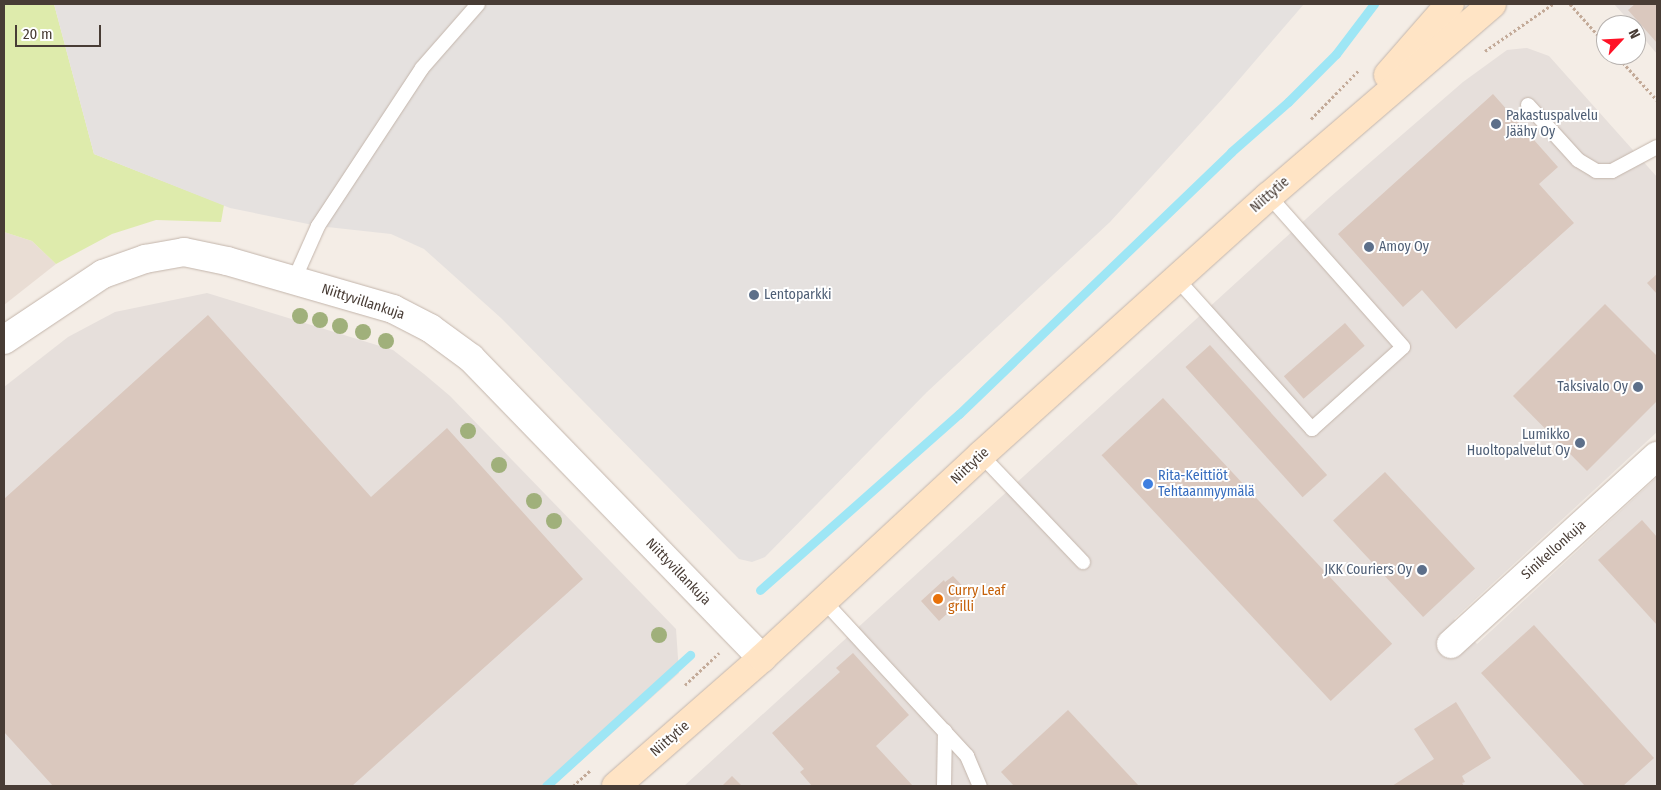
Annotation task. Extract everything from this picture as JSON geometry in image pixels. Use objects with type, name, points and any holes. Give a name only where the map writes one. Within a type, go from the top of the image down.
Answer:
[{"type":"main road","name":"Niittytie","points":[[1325,148],[1450,4]]},
{"type":"main road","name":"Niittytie","points":[[616,786],[762,658],[981,455],[1269,196],[1492,4]]},
{"type":"street","name":"Niittyvillankuja","points":[[4,340],[103,274],[146,259],[184,252],[227,261],[393,309],[430,328],[471,358],[762,658]]},
{"type":"street","name":"Sinikellonkuja","points":[[1451,644],[1657,456]]},
{"type":"lane","points":[[294,280],[318,226],[422,68],[478,4]]},
{"type":"lane","points":[[1528,105],[1578,160],[1596,171],[1612,171],[1657,148]]},
{"type":"lane","points":[[1177,279],[1312,429],[1319,423],[1403,347],[1269,196]]},
{"type":"lane","points":[[981,455],[1083,562]]},
{"type":"lane","points":[[824,601],[967,756],[980,786]]},
{"type":"lane","points":[[944,786],[945,731]]},
{"type":"path","points":[[1570,4],[1596,33]]},
{"type":"path","points":[[1625,65],[1657,100]]},
{"type":"shaded area","name":"Lentoparkki","points":[[54,4],[1304,4],[1225,96],[1110,222],[927,392],[765,557],[752,562],[739,559],[501,318],[424,249],[391,234],[318,226],[230,208],[94,154]]},
{"type":"shaded area","points":[[1614,4],[1657,4],[1657,54],[1646,41],[1646,15],[1624,15]]},
{"type":"shaded area","points":[[1527,48],[1549,56],[1657,177],[1657,432],[1454,619],[1477,644],[1657,477],[1657,786],[684,786],[1329,198],[1463,82],[1507,50]]},
{"type":"shaded area","points":[[4,232],[32,241],[56,264],[4,305]]},
{"type":"shaded area","points":[[207,293],[393,350],[424,374],[450,396],[676,629],[679,673],[553,786],[4,786],[4,387],[68,337],[115,312]]},
{"type":"green space","points":[[4,4],[54,4],[94,154],[224,205],[221,222],[156,220],[112,234],[56,264],[32,241],[4,232]]},
{"type":"building","points":[[1635,4],[1657,4],[1657,43],[1646,30],[1646,15],[1632,15],[1628,10]]},
{"type":"building","points":[[1493,94],[1558,167],[1539,184],[1574,223],[1456,329],[1422,290],[1403,307],[1338,234]]},
{"type":"building","points":[[1657,274],[1657,294],[1647,283]]},
{"type":"building","points":[[1605,304],[1657,356],[1657,401],[1587,471],[1513,396]]},
{"type":"building","points":[[208,315],[371,497],[447,428],[583,579],[352,786],[53,786],[4,732],[4,499]]},
{"type":"building","points":[[1345,323],[1365,346],[1304,399],[1284,376]]},
{"type":"building","points":[[1210,345],[1327,475],[1303,497],[1185,367]]},
{"type":"building","points":[[1163,398],[1392,644],[1331,701],[1102,455]]},
{"type":"building","points":[[1385,472],[1475,569],[1423,617],[1333,520]]},
{"type":"building","points":[[1642,520],[1657,537],[1657,625],[1598,560]]},
{"type":"building","points":[[953,576],[972,596],[963,605],[960,602],[939,621],[921,601],[944,580],[945,582]]},
{"type":"building","points":[[1534,625],[1654,758],[1623,786],[1585,786],[1481,673]]},
{"type":"building","points":[[853,653],[909,715],[876,746],[913,786],[812,786],[800,772],[804,769],[772,733],[840,672],[836,668]]},
{"type":"building","points":[[1456,702],[1491,758],[1462,776],[1465,782],[1462,783],[1464,786],[1392,786],[1434,759],[1414,729]]},
{"type":"building","points":[[1068,710],[1139,786],[1014,786],[1001,772]]},
{"type":"building","points":[[732,776],[742,786],[722,786]]},
{"type":"waterway","points":[[760,590],[959,414],[1231,152],[1288,102],[1336,54],[1374,4]]},
{"type":"waterway","points":[[546,786],[690,655]]},
{"type":"place","name":"Pakastuspalvelu Jäähy Oy","points":[[1496,124]]},
{"type":"place","name":"Amoy Oy","points":[[1369,247]]},
{"type":"place","name":"Lentoparkki","points":[[754,295]]},
{"type":"place","name":"Taksivalo Oy","points":[[1638,387]]},
{"type":"place","name":"Lumikko Huoltopalvelut Oy","points":[[1580,443]]},
{"type":"place","name":"Rita-Keittiöt Tehtaanmyymälä","points":[[1148,484]]},
{"type":"place","name":"JKK Couriers Oy","points":[[1422,570]]},
{"type":"place","name":"Curry Leaf grilli","points":[[938,599]]}]
